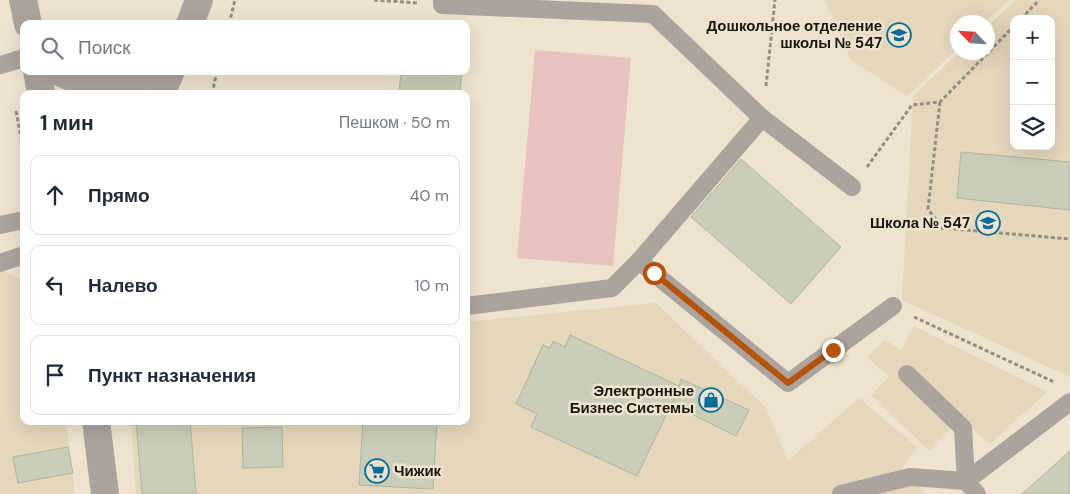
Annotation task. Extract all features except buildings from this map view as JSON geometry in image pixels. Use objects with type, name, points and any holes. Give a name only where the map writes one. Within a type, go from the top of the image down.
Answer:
[{"type":"street","points":[[23,0],[27,20]]},
{"type":"street","points":[[192,20],[199,0]]},
{"type":"street","points":[[38,75],[40,90]]},
{"type":"street","points":[[65,75],[71,78],[96,82],[120,83],[142,78],[147,75]]},
{"type":"street","points":[[163,90],[168,75]]},
{"type":"street","points":[[96,425],[105,494]]},
{"type":"lane","points":[[442,2],[653,14],[762,118],[852,187]]},
{"type":"lane","points":[[0,65],[20,59]]},
{"type":"lane","points":[[470,306],[612,288],[639,261],[762,118]]},
{"type":"lane","points":[[0,224],[20,221]]},
{"type":"lane","points":[[0,263],[20,257]]},
{"type":"lane","points":[[639,261],[788,383],[893,306]]},
{"type":"lane","points":[[907,374],[963,428],[972,488]]},
{"type":"lane","points":[[972,488],[1070,402]]},
{"type":"lane","points":[[841,494],[910,477],[972,488]]},
{"type":"path","points":[[230,20],[235,0]]},
{"type":"path","points":[[374,0],[442,2]]},
{"type":"path","points":[[762,118],[775,0]]},
{"type":"path","points":[[1025,15],[1039,0]]},
{"type":"path","points":[[1010,30],[940,102],[928,209],[942,228],[1070,239]]},
{"type":"path","points":[[213,90],[216,75]]},
{"type":"path","points":[[852,187],[912,105],[940,102]]},
{"type":"path","points":[[893,306],[1061,385]]},
{"type":"shaded area","name":"Дошкольное отделение школы № 547","points":[[825,0],[1009,0],[993,15],[950,15],[950,55],[907,96],[851,60]]},
{"type":"shaded area","name":"Школа № 547","points":[[1016,0],[1070,0],[1070,377],[902,300],[913,96],[952,60],[995,60],[995,20]]},
{"type":"shaded area","points":[[535,50],[631,58],[613,266],[517,258]]},
{"type":"shaded area","points":[[0,269],[20,279],[20,425],[66,425],[75,494],[0,494]]},
{"type":"shaded area","points":[[656,303],[766,408],[788,461],[859,398],[917,447],[901,470],[926,494],[136,494],[131,425],[470,425],[470,322]]},
{"type":"shaded area","points":[[914,326],[1047,392],[990,444],[961,419],[929,451],[871,395],[889,377],[867,357],[885,340],[901,350]]},
{"type":"place","name":"Дошкольное отделение школы № 547","points":[[899,35]]},
{"type":"place","name":"Школа № 547","points":[[988,223]]},
{"type":"place","name":"Электронные Бизнес Системы","points":[[711,400]]},
{"type":"place","name":"Чижик","points":[[377,471]]},
{"type":"route","points":[[654,273],[788,383],[833,350]]}]
